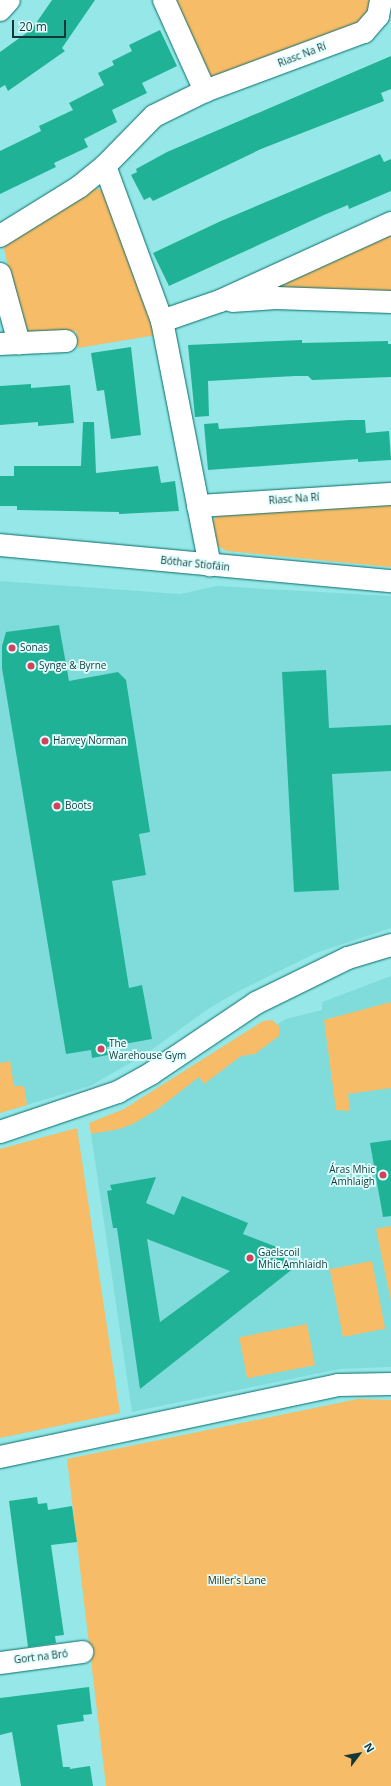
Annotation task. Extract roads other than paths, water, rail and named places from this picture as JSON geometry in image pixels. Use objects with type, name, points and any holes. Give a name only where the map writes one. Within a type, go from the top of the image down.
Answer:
[{"type":"street","points":[[0,10],[9,0]]},
{"type":"street","points":[[164,0],[205,91]]},
{"type":"street","name":"Riasc Na Rí","points":[[0,236],[64,198],[105,166],[154,116],[205,91],[364,32],[378,16],[381,0]]},
{"type":"street","points":[[105,166],[162,322],[210,565]]},
{"type":"street","points":[[162,322],[220,301],[391,223]]},
{"type":"street","points":[[0,274],[10,343],[66,341]]},
{"type":"street","points":[[220,301],[276,298],[391,302]]},
{"type":"street","name":"Riasc Na Rí","points":[[198,506],[391,494]]},
{"type":"street","name":"Bóthar Stiofáin","points":[[0,545],[391,581]]},
{"type":"street","points":[[0,1132],[118,1092],[152,1073],[256,1003],[348,958],[391,945]]},
{"type":"street","points":[[0,1457],[338,1385],[391,1384]]},
{"type":"street","name":"Gort na Bró","points":[[0,1663],[82,1652]]},
{"type":"place","name":"Sonas","points":[[12,648]]},
{"type":"place","name":"Synge & Byrne","points":[[31,666]]},
{"type":"place","name":"Harvey Norman","points":[[45,741]]},
{"type":"place","name":"Boots","points":[[57,806]]},
{"type":"place","name":"The Warehouse Gym","points":[[101,1049]]},
{"type":"place","name":"Áras Mhic Amhlaigh","points":[[383,1175]]},
{"type":"place","name":"Gaelscoil Mhic Amhlaidh","points":[[250,1258]]},
{"type":"park label","name":"Miller's Lane","points":[[237,1581]]}]
